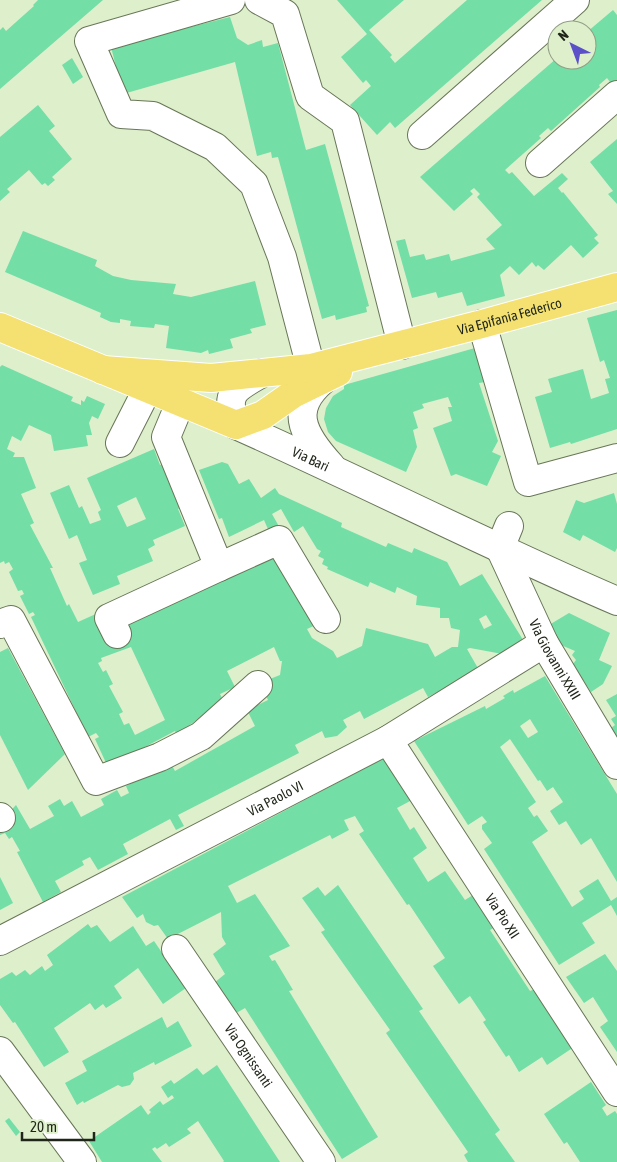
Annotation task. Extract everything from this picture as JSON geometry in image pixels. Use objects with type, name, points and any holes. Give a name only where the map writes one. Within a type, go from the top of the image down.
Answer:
[{"type":"main road","name":"Via Epifania Federico","points":[[104,370],[210,378],[262,372],[319,372],[402,345],[617,287]]},
{"type":"main road","name":"Via Bari","points":[[0,328],[236,425]]},
{"type":"main road","points":[[236,425],[263,415],[293,394],[319,372]]},
{"type":"street","points":[[231,0],[89,41],[121,114],[153,116],[215,147],[254,184],[282,257],[319,372],[314,387],[302,407],[304,427],[313,446],[333,468]]},
{"type":"street","points":[[259,0],[285,14],[310,96],[345,121],[402,345]]},
{"type":"street","points":[[422,135],[576,0]]},
{"type":"street","points":[[540,162],[617,95]]},
{"type":"street","points":[[482,324],[528,482],[617,458]]},
{"type":"street","points":[[236,425],[230,410],[230,400],[239,386],[262,372]]},
{"type":"street","points":[[120,442],[148,388]]},
{"type":"street","points":[[181,401],[166,437],[219,567]]},
{"type":"street","name":"Via Bari","points":[[236,425],[333,468],[505,537],[617,601]]},
{"type":"street","name":"Via Giovanni XXIII","points":[[505,537],[544,642],[617,765]]},
{"type":"street","points":[[117,634],[109,618],[279,540],[326,619]]},
{"type":"street","points":[[0,624],[11,620],[96,781],[160,757],[201,736],[258,685]]},
{"type":"street","name":"Via Paolo VI","points":[[0,941],[388,740],[544,642]]},
{"type":"street","name":"Via Pio XII","points":[[388,740],[617,1092]]},
{"type":"street","name":"Via Ognissanti","points":[[176,949],[321,1162]]},
{"type":"street","points":[[0,1052],[82,1162]]},
{"type":"building","points":[[38,0],[103,0],[0,89],[0,30],[3,27],[6,31],[34,6]]},
{"type":"building","points":[[337,0],[404,0],[369,30],[392,55],[390,57],[395,63],[467,0],[542,0],[395,128],[390,122],[377,135],[350,105],[371,86],[366,80],[363,83],[341,57],[367,34]]},
{"type":"building","points":[[613,10],[617,15],[617,83],[613,86],[607,78],[599,85],[600,87],[551,131],[548,128],[539,136],[541,138],[505,170],[509,174],[512,172],[534,196],[562,173],[568,179],[558,188],[598,235],[594,238],[599,243],[583,258],[571,245],[544,270],[538,265],[536,267],[532,262],[519,275],[510,266],[500,275],[505,296],[467,306],[462,292],[438,298],[436,292],[412,298],[396,241],[405,239],[410,257],[424,254],[426,260],[449,254],[451,261],[495,249],[486,239],[502,225],[477,197],[480,194],[474,188],[470,191],[473,194],[454,211],[420,177],[547,67],[547,70],[597,70],[597,24]]},
{"type":"building","points":[[230,17],[237,38],[248,45],[262,40],[263,47],[278,43],[306,150],[325,144],[369,306],[366,307],[367,312],[336,320],[335,315],[322,319],[278,157],[272,158],[271,152],[257,156],[235,62],[123,94],[111,47]]},
{"type":"building","points":[[72,58],[83,77],[73,84],[62,65]]},
{"type":"building","points":[[38,105],[55,126],[49,131],[72,159],[52,177],[55,180],[48,186],[45,183],[42,185],[29,170],[7,189],[10,192],[0,201],[0,137]]},
{"type":"building","points":[[617,139],[617,204],[608,194],[613,191],[590,162]]},
{"type":"building","points":[[23,231],[97,260],[95,266],[113,276],[131,280],[176,284],[173,294],[191,297],[255,281],[266,325],[250,329],[252,333],[230,339],[233,348],[209,354],[208,350],[201,353],[166,348],[169,326],[155,324],[154,328],[130,326],[131,321],[120,319],[120,323],[111,322],[100,317],[101,313],[5,272]]},
{"type":"building","points":[[617,310],[617,429],[571,444],[570,442],[550,448],[535,397],[552,392],[548,379],[583,369],[591,399],[609,393],[605,379],[610,378],[604,360],[600,362],[587,318]]},
{"type":"building","points":[[475,348],[485,382],[479,383],[498,441],[492,452],[501,456],[487,486],[456,474],[451,476],[433,428],[452,421],[448,407],[452,407],[448,397],[422,404],[424,408],[413,412],[418,428],[413,430],[417,447],[406,472],[336,441],[328,432],[324,419],[326,408],[333,396],[344,389],[344,385]]},
{"type":"building","points":[[2,365],[73,397],[71,401],[81,405],[81,400],[84,402],[87,396],[105,404],[98,419],[92,416],[89,423],[92,435],[86,435],[88,446],[54,451],[51,435],[29,425],[21,441],[12,436],[7,449],[15,453],[13,457],[24,457],[36,488],[21,494],[34,523],[30,525],[53,568],[50,568],[67,606],[69,604],[78,622],[98,613],[121,624],[276,549],[318,624],[307,629],[312,638],[333,651],[337,658],[362,646],[366,628],[428,644],[435,657],[452,647],[458,647],[460,630],[451,628],[449,618],[440,618],[440,608],[416,605],[417,596],[397,587],[395,593],[370,582],[368,587],[327,569],[328,567],[322,564],[324,559],[318,556],[321,551],[317,549],[303,526],[294,532],[281,509],[272,514],[281,530],[271,536],[264,520],[229,537],[222,518],[219,519],[199,470],[222,462],[228,464],[239,484],[249,479],[261,498],[275,488],[279,494],[342,523],[341,527],[386,547],[388,543],[412,553],[414,548],[447,562],[460,586],[482,574],[525,643],[508,655],[467,649],[479,670],[428,697],[423,688],[364,719],[360,711],[343,720],[347,727],[337,736],[325,738],[322,731],[295,745],[299,753],[178,815],[184,826],[176,830],[170,819],[123,844],[128,854],[98,870],[90,857],[82,861],[84,865],[55,881],[61,892],[43,902],[17,852],[20,851],[12,837],[9,839],[5,833],[0,835],[0,822],[16,805],[30,829],[54,816],[48,806],[60,799],[64,806],[72,801],[81,817],[104,805],[101,799],[117,790],[121,797],[129,793],[126,786],[154,771],[171,764],[175,771],[255,726],[247,710],[268,700],[260,683],[280,675],[282,661],[280,661],[274,647],[227,671],[235,687],[220,694],[224,702],[213,707],[177,735],[175,731],[143,748],[145,752],[107,765],[95,739],[99,737],[96,733],[88,737],[31,617],[35,615],[33,612],[29,614],[20,596],[24,594],[22,590],[18,591],[9,572],[13,569],[9,562],[5,564],[4,561],[0,563],[0,367]],"holes":[[[486,615],[492,625],[484,629],[479,619]],[[131,647],[165,720],[135,735],[129,723],[124,725],[119,714],[123,712],[109,686],[113,684],[106,670],[103,672],[98,663],[102,661],[101,658]]]},
{"type":"building","points":[[154,449],[160,465],[163,464],[182,507],[178,509],[185,526],[153,540],[155,545],[148,549],[153,561],[117,576],[120,584],[93,595],[79,563],[87,560],[77,535],[69,539],[50,493],[69,485],[79,508],[82,506],[90,524],[101,520],[98,512],[101,510],[87,478]],"holes":[[[136,497],[146,519],[127,527],[117,506]]]},
{"type":"building","points":[[614,493],[617,504],[617,548],[615,552],[583,535],[580,541],[563,532],[576,500],[584,503]]},
{"type":"building","points":[[569,613],[610,633],[599,660],[612,666],[603,684],[591,692],[573,664],[576,660],[572,655],[575,651],[561,645],[549,625]]},
{"type":"building","points":[[8,648],[65,754],[28,790],[0,735],[0,652]]},
{"type":"building","points":[[545,676],[617,794],[617,882],[591,838],[581,845],[566,821],[559,825],[550,811],[563,802],[553,787],[547,791],[540,780],[538,781],[510,739],[500,747],[536,802],[528,808],[534,817],[537,815],[548,831],[532,842],[572,907],[584,899],[579,891],[598,879],[611,901],[617,897],[617,916],[611,905],[582,923],[595,943],[559,965],[484,849],[492,843],[482,829],[482,825],[487,822],[482,816],[468,825],[414,741],[485,706],[486,709],[505,698],[503,696],[513,690],[514,693]],"holes":[[[530,719],[538,732],[528,738],[520,726]]]},
{"type":"building","points":[[617,694],[617,737],[611,728],[615,725],[611,719],[616,716],[606,700]]},
{"type":"building","points":[[384,758],[412,800],[397,808],[410,830],[414,827],[427,848],[413,858],[428,882],[445,871],[465,900],[473,895],[495,927],[490,930],[530,991],[535,989],[574,1047],[547,1065],[542,1057],[519,1072],[509,1055],[506,1057],[483,1022],[486,1020],[470,996],[459,1004],[433,966],[445,958],[359,834],[364,831],[355,816],[344,820],[349,830],[332,839],[330,835],[228,886],[237,903],[255,894],[290,946],[269,956],[272,961],[275,960],[293,990],[289,991],[378,1137],[342,1159],[245,1008],[233,1015],[214,983],[225,974],[213,954],[226,944],[222,937],[221,912],[168,939],[158,925],[154,926],[146,922],[143,914],[137,918],[122,897]]},
{"type":"building","points":[[0,877],[13,903],[0,910]]},
{"type":"building","points":[[338,885],[423,1009],[419,1011],[500,1130],[495,1134],[515,1162],[468,1162],[464,1155],[468,1152],[386,1033],[390,1030],[321,932],[325,930],[302,898],[318,887],[325,896]]},
{"type":"building","points":[[88,924],[91,928],[97,925],[110,942],[133,926],[146,946],[154,941],[186,988],[163,1004],[138,968],[114,986],[122,998],[106,1008],[103,1004],[95,1010],[90,1003],[54,1028],[69,1052],[44,1067],[15,1022],[13,1023],[0,1005],[0,979],[12,972],[16,976],[25,970],[30,975],[42,966],[45,971],[53,965],[47,955]]},
{"type":"building","points":[[605,954],[617,971],[617,1052],[600,1027],[608,1021],[593,997],[584,1003],[566,977]]},
{"type":"building","points":[[162,1017],[167,1028],[178,1021],[192,1046],[155,1065],[154,1062],[133,1073],[134,1079],[130,1085],[122,1087],[118,1085],[77,1105],[65,1083],[87,1071],[82,1061]]},
{"type":"building","points":[[217,1065],[280,1162],[223,1162],[198,1121],[187,1129],[191,1133],[169,1147],[166,1143],[157,1149],[155,1147],[152,1149],[162,1162],[102,1162],[89,1141],[141,1105],[148,1115],[151,1112],[149,1110],[160,1101],[163,1105],[174,1098],[172,1095],[168,1098],[161,1087],[171,1080],[174,1084],[197,1068],[203,1075]]},
{"type":"building","points":[[591,1082],[606,1105],[602,1108],[607,1116],[615,1111],[617,1114],[617,1162],[580,1162],[567,1142],[564,1144],[544,1114]]},
{"type":"building","points":[[9,1118],[20,1132],[16,1136],[5,1121]]}]
